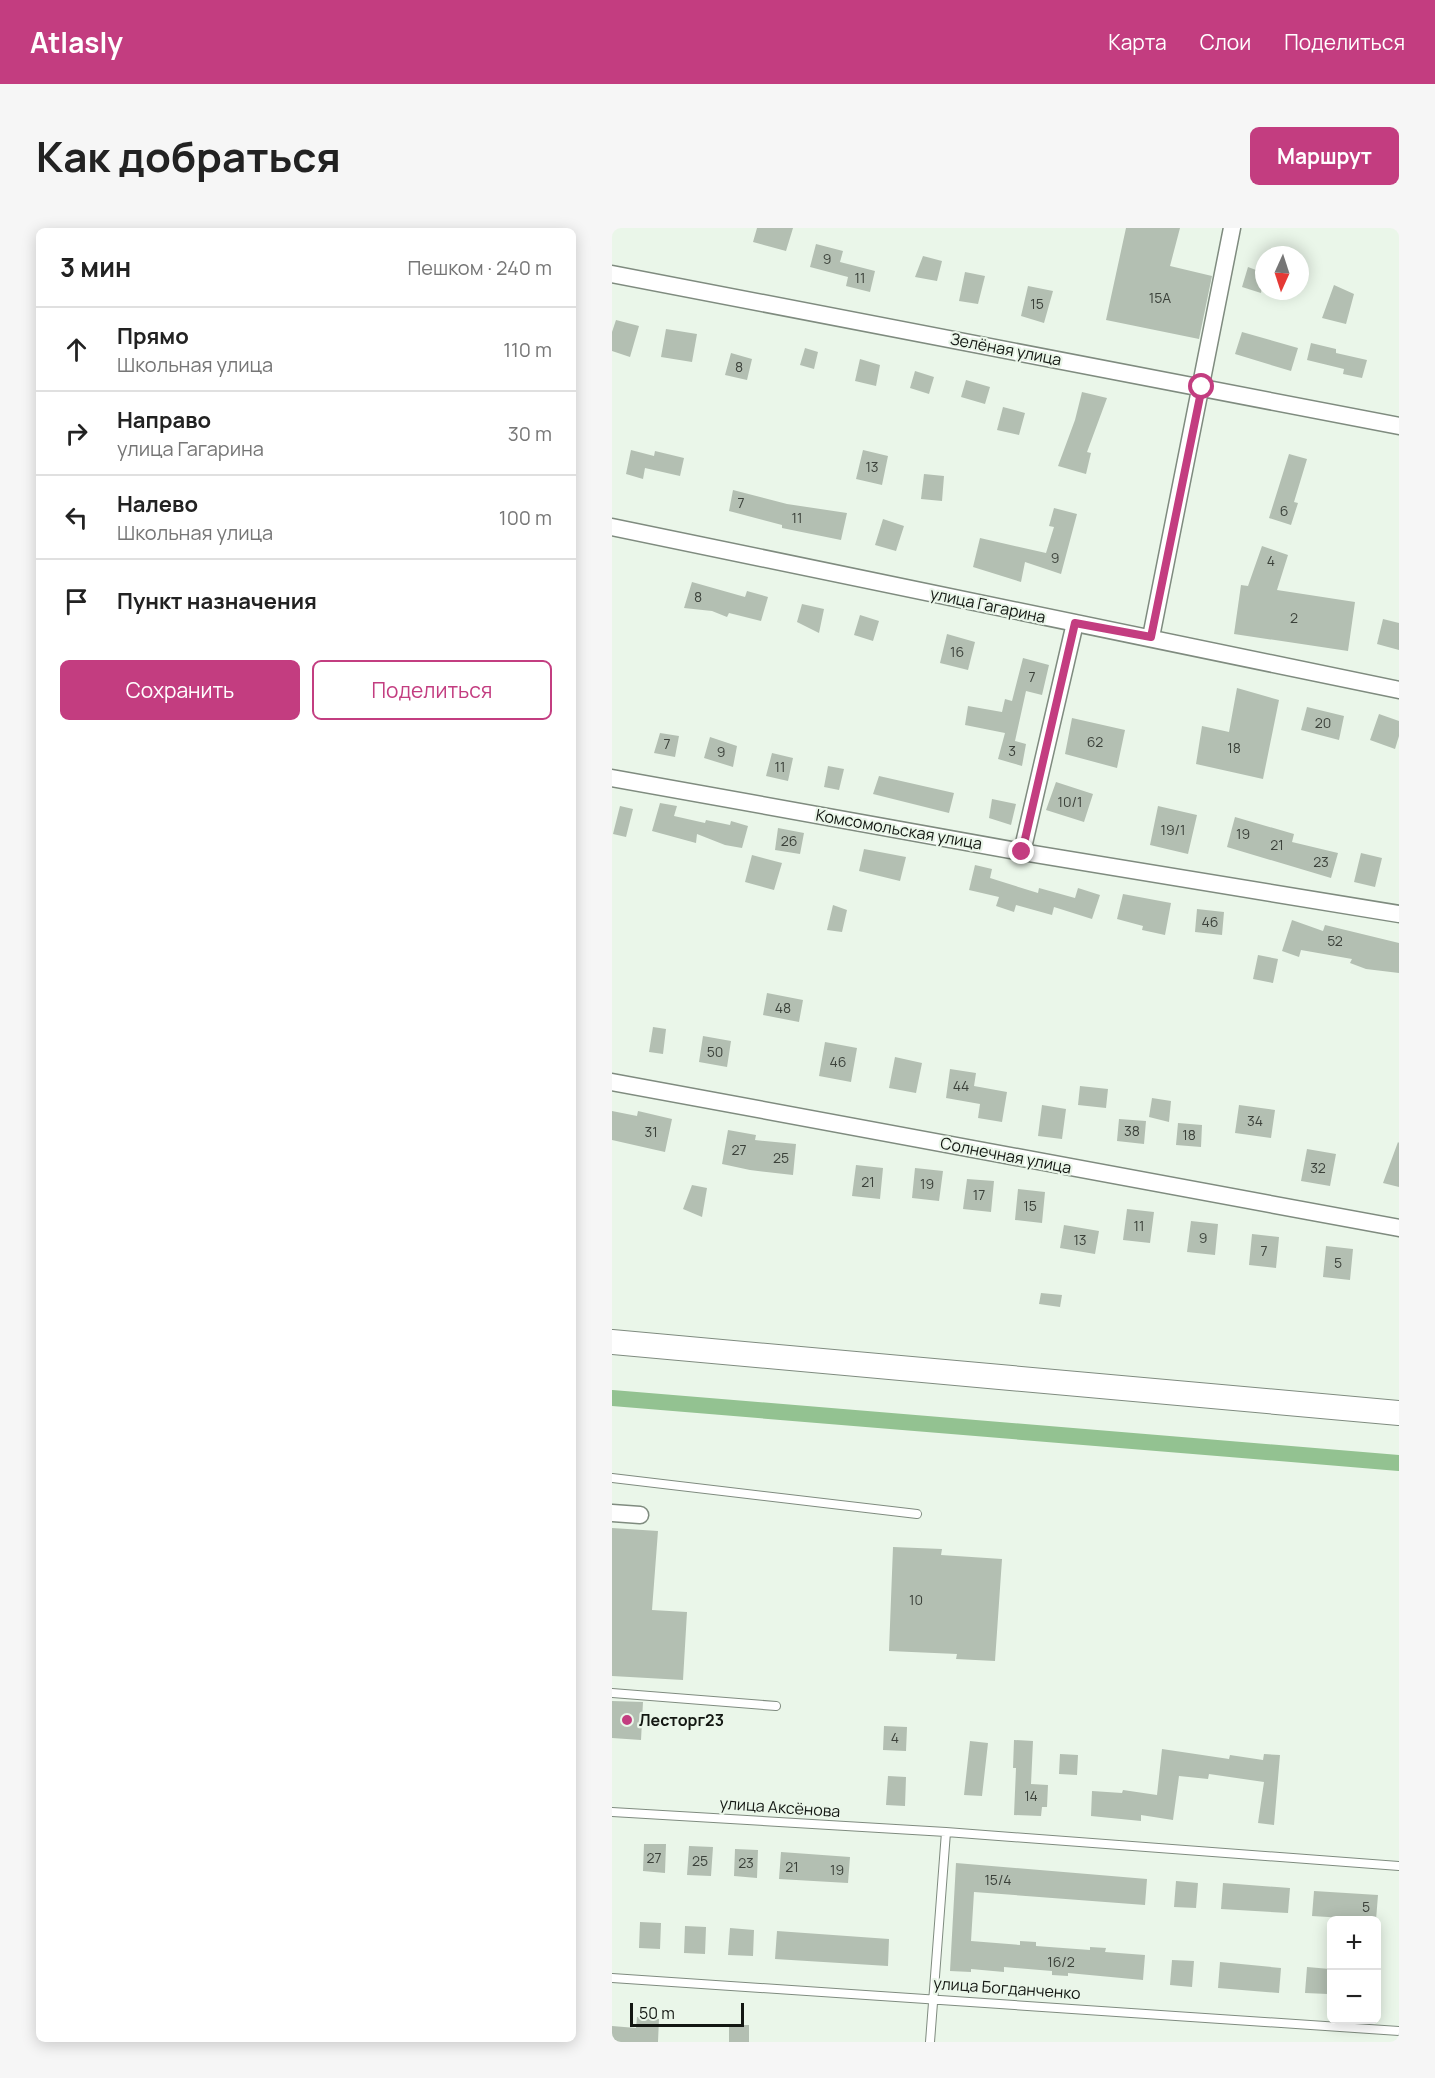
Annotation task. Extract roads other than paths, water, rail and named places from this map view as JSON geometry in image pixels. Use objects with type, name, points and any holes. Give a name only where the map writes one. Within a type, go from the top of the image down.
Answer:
[{"type":"main road","points":[[612,1342],[1399,1413]]},
{"type":"street","points":[[1151,637],[1232,228]]},
{"type":"street","name":"Зелёная улица","points":[[612,274],[1399,426]]},
{"type":"street","name":"улица Гагарина","points":[[612,528],[1151,637],[1399,690]]},
{"type":"street","points":[[1022,852],[1075,623]]},
{"type":"street","name":"Комсомольская улица","points":[[612,778],[1022,852],[1399,914]]},
{"type":"street","name":"Солнечная улица","points":[[612,1082],[1399,1228]]},
{"type":"street","points":[[612,1513],[639,1515]]},
{"type":"lane","points":[[612,1478],[917,1514]]},
{"type":"lane","points":[[612,1693],[776,1706]]},
{"type":"lane","name":"улица Аксёнова","points":[[612,1812],[946,1832],[1399,1866]]},
{"type":"lane","points":[[930,2042],[946,1832]]},
{"type":"lane","name":"улица Богданченко","points":[[612,1978],[934,1997],[1399,2031]]},
{"type":"waterway","points":[[612,1398],[1399,1463]]},
{"type":"place","name":"Лесторг23","points":[[627,1720]]}]
